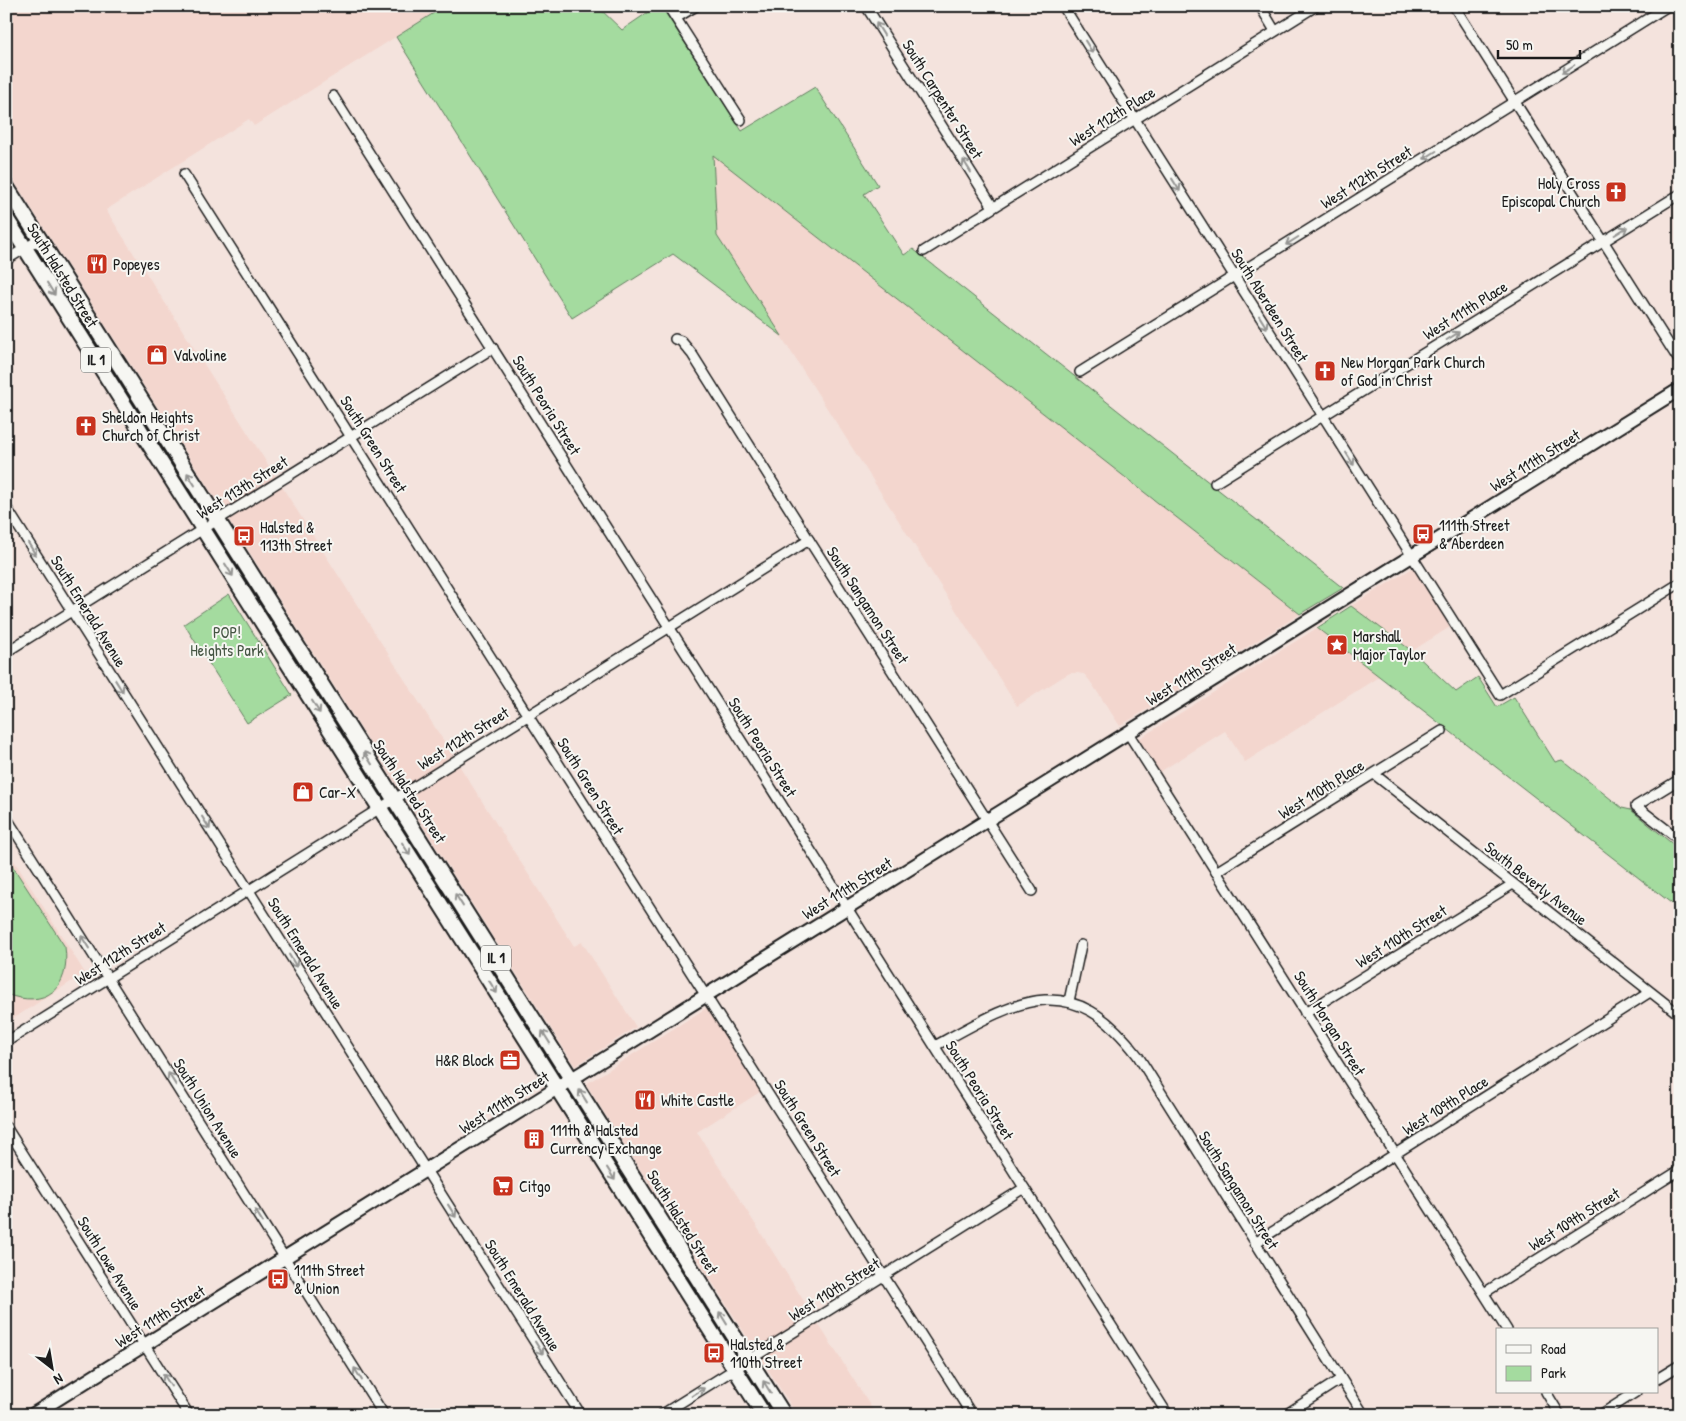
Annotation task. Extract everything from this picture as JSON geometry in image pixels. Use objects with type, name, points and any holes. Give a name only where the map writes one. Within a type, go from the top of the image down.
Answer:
[{"type":"main road","name":"South Halsted Street","points":[[6,186],[784,1415]]},
{"type":"main road","name":"South Halsted Street","points":[[6,218],[764,1415]]},
{"type":"main road","name":"West 111th Street","points":[[32,1415],[1680,389]]},
{"type":"street","points":[[668,6],[741,120]]},
{"type":"street","points":[[676,18],[696,6]]},
{"type":"street","name":"South Carpenter Street","points":[[866,6],[993,207]]},
{"type":"street","name":"South Aberdeen Street","points":[[1063,6],[1500,695],[1680,583]]},
{"type":"street","points":[[1260,6],[1276,31]]},
{"type":"street","name":"West 112th Place","points":[[924,251],[1316,6]]},
{"type":"street","points":[[1454,6],[1680,362]]},
{"type":"street","name":"West 112th Street","points":[[1080,372],[1668,6]]},
{"type":"street","name":"South Peoria Street","points":[[333,96],[1168,1415]]},
{"type":"street","name":"South Green Street","points":[[184,174],[972,1415]]},
{"type":"street","name":"West 111th Place","points":[[1215,483],[1680,194]]},
{"type":"street","points":[[6,260],[40,239]]},
{"type":"street","name":"South Sangamon Street","points":[[675,339],[681,341],[692,354],[1032,890]]},
{"type":"street","name":"West 113th Street","points":[[6,652],[493,348]]},
{"type":"street","name":"South Emerald Avenue","points":[[6,508],[581,1415]]},
{"type":"street","name":"West 112th Street","points":[[6,1042],[809,540]]},
{"type":"street","name":"West 110th Place","points":[[1216,872],[1442,731]]},
{"type":"street","name":"South Morgan Street","points":[[1128,733],[1506,1328]]},
{"type":"street","name":"South Beverly Avenue","points":[[1374,774],[1680,1016]]},
{"type":"street","points":[[1680,779],[1636,806],[1680,840]]},
{"type":"street","name":"South Union Avenue","points":[[6,817],[384,1415]]},
{"type":"street","name":"West 110th Street","points":[[1305,1013],[1512,884]]},
{"type":"street","points":[[1069,1001],[1081,945]]},
{"type":"street","name":"West 109th Place","points":[[1255,1243],[1650,992]]},
{"type":"street","name":"South Sangamon Street","points":[[935,1046],[992,1014],[1011,1006],[1034,1001],[1069,1001],[1103,1020],[1127,1042],[1143,1065],[1364,1415]]},
{"type":"street","name":"South Lowe Avenue","points":[[6,1127],[189,1415]]},
{"type":"street","name":"West 109th Street","points":[[1484,1293],[1680,1170]]},
{"type":"street","name":"West 110th Street","points":[[661,1415],[1024,1188]]},
{"type":"street","points":[[1658,1378],[1680,1365]]},
{"type":"street","points":[[1285,1415],[1341,1379]]},
{"type":"street","points":[[1547,1394],[1560,1415]]},
{"type":"street","points":[[1600,1415],[1633,1394]]},
{"type":"shaded area","points":[[6,6],[445,6],[254,126],[249,119],[106,210],[574,946],[582,942],[636,1027],[575,1066],[6,168]]},
{"type":"shaded area","points":[[713,154],[1300,614],[1120,726],[1084,674],[1070,673],[1017,706],[717,236]]},
{"type":"shaded area","points":[[1416,566],[1453,625],[1412,651],[1351,606]]},
{"type":"shaded area","points":[[1317,628],[1380,676],[1245,762],[1225,731],[1158,773],[1137,740]]},
{"type":"shaded area","points":[[6,848],[85,973],[6,1023]]},
{"type":"shaded area","points":[[711,1005],[763,1090],[697,1132],[876,1415],[797,1415],[586,1084]]},
{"type":"green space","points":[[445,6],[597,6],[622,30],[657,6],[661,6],[742,131],[815,87],[878,185],[864,194],[904,255],[913,249],[1343,588],[1300,614],[713,155],[717,236],[782,336],[673,254],[572,318],[396,37]]},
{"type":"green space","name":"POP! Heights Park","points":[[229,594],[292,695],[247,723],[184,624]]},
{"type":"green space","points":[[1351,606],[1412,651],[1456,692],[1478,677],[1497,707],[1514,697],[1555,762],[1562,760],[1622,808],[1631,810],[1680,850],[1680,910],[1317,628]]},
{"type":"green space","points":[[6,856],[65,947],[66,962],[64,974],[52,992],[43,997],[33,999],[20,998],[6,994]]},
{"type":"place","name":"Holy Cross Episcopal Church","points":[[1616,192]]},
{"type":"place","name":"Popeyes","points":[[97,264]]},
{"type":"place","name":"Valvoline","points":[[157,355]]},
{"type":"place","name":"New Morgan Park Church of God in Christ","points":[[1325,371]]},
{"type":"place","name":"Sheldon Heights Church of Christ","points":[[86,426]]},
{"type":"place","name":"111th Street & Aberdeen","points":[[1423,534]]},
{"type":"place","name":"Halsted & 113th Street","points":[[244,536]]},
{"type":"place","name":"Marshall Major Taylor","points":[[1337,645]]},
{"type":"place","name":"Car-X","points":[[303,792]]},
{"type":"place","name":"H&R Block","points":[[510,1060]]},
{"type":"place","name":"White Castle","points":[[645,1100]]},
{"type":"place","name":"111th & Halsted Currency Exchange","points":[[534,1139]]},
{"type":"place","name":"Citgo","points":[[503,1186]]},
{"type":"place","name":"111th Street & Union","points":[[278,1279]]},
{"type":"place","name":"Halsted & 110th Street","points":[[714,1353]]}]
